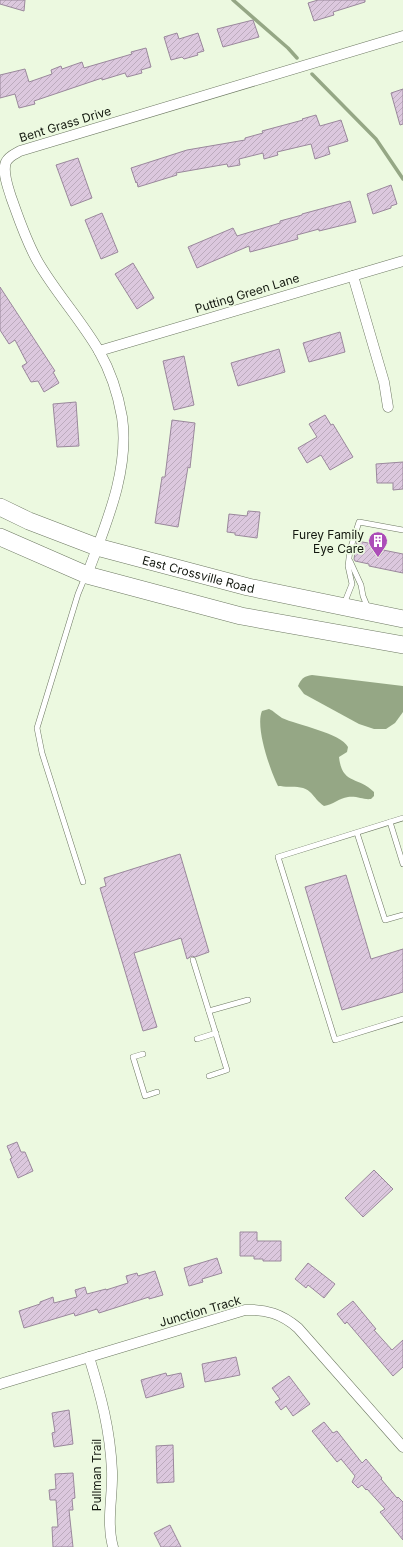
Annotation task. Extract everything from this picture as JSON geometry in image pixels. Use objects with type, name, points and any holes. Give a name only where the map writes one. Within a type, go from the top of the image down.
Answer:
[{"type":"main road","name":"East Crossville Road","points":[[0,507],[28,521],[97,547],[248,587],[403,619]]},
{"type":"main road","points":[[0,537],[87,575],[240,616],[403,645]]},
{"type":"street","name":"Bent Grass Drive","points":[[87,575],[106,524],[118,481],[123,443],[122,419],[117,394],[109,371],[99,351],[38,262],[22,230],[4,171],[10,156],[20,151],[403,36]]},
{"type":"street","name":"Putting Green Lane","points":[[99,351],[403,261]]},
{"type":"street","points":[[353,276],[384,382],[388,407]]},
{"type":"street","name":"Junction Track","points":[[0,1384],[246,1310],[257,1309],[269,1311],[285,1318],[298,1328],[403,1447]]},
{"type":"street","name":"Pullman Trail","points":[[89,1357],[103,1404],[110,1438],[112,1472],[109,1524],[113,1547]]},
{"type":"lane","points":[[344,606],[352,584],[348,566],[350,561],[350,550],[359,522],[403,530]]},
{"type":"lane","points":[[350,561],[361,585],[363,596],[369,612]]},
{"type":"lane","points":[[83,882],[42,754],[37,728],[78,594],[87,575]]},
{"type":"lane","points":[[403,818],[278,858],[335,1040],[403,1019]]},
{"type":"lane","points":[[390,822],[403,864]]},
{"type":"lane","points":[[357,833],[385,920],[403,915]]},
{"type":"lane","points":[[193,960],[227,1070],[209,1076]]},
{"type":"lane","points":[[209,1011],[248,1000]]},
{"type":"lane","points":[[197,1039],[216,1033]]},
{"type":"lane","points":[[143,1054],[133,1057],[145,1096],[157,1092]]},
{"type":"shaded area","points":[[312,675],[403,686],[403,712],[395,723],[386,729],[374,729],[359,724],[304,694],[298,686],[300,681],[307,676]]},
{"type":"shaded area","points":[[269,709],[282,718],[318,730],[344,742],[348,747],[347,752],[339,757],[343,772],[352,779],[368,787],[374,792],[374,796],[371,799],[358,797],[345,798],[324,806],[310,792],[303,788],[278,786],[264,748],[260,727],[262,711]]},
{"type":"building","points":[[0,0],[25,0],[24,11],[0,4]]},
{"type":"building","points":[[318,0],[365,0],[365,2],[333,12],[334,15],[314,21],[308,3]]},
{"type":"building","points":[[253,20],[259,37],[223,47],[217,29]]},
{"type":"building","points":[[177,33],[179,39],[198,33],[204,51],[197,53],[198,55],[184,59],[182,57],[171,60],[164,37]]},
{"type":"building","points":[[146,48],[151,67],[141,70],[142,73],[127,77],[125,73],[102,80],[102,78],[34,101],[35,104],[19,108],[15,94],[0,98],[0,75],[25,69],[29,82],[52,74],[51,70],[61,66],[62,69],[82,62],[84,68],[132,54],[131,52]]},
{"type":"building","points":[[403,89],[403,124],[400,125],[391,93]]},
{"type":"building","points":[[316,115],[320,126],[341,120],[348,141],[328,147],[330,154],[315,159],[311,144],[277,152],[278,155],[264,159],[263,153],[239,159],[240,165],[228,167],[227,164],[176,173],[177,175],[138,187],[131,168],[187,150],[245,140],[245,138],[263,133],[262,131]]},
{"type":"building","points":[[78,158],[92,198],[71,206],[56,165]]},
{"type":"building","points":[[391,185],[397,204],[391,206],[391,208],[373,214],[367,194]]},
{"type":"building","points":[[350,201],[356,222],[297,235],[298,239],[250,252],[249,246],[197,268],[188,247],[233,228],[237,236],[280,223],[280,221],[302,214]]},
{"type":"building","points":[[102,213],[118,252],[101,259],[85,220]]},
{"type":"building","points":[[133,263],[154,298],[137,309],[115,274]]},
{"type":"building","points":[[0,287],[55,371],[53,372],[59,383],[44,392],[38,381],[31,382],[22,366],[27,363],[15,340],[9,344],[0,330]]},
{"type":"building","points":[[340,332],[345,352],[309,362],[303,343]]},
{"type":"building","points":[[279,349],[285,372],[238,386],[231,363]]},
{"type":"building","points":[[184,356],[194,405],[174,410],[163,361]]},
{"type":"building","points":[[76,402],[79,446],[57,447],[53,404]]},
{"type":"building","points":[[325,415],[331,425],[333,424],[353,457],[330,470],[321,455],[307,463],[298,448],[317,437],[309,424]]},
{"type":"building","points":[[172,420],[195,423],[190,468],[188,467],[178,527],[155,523],[162,477],[165,477]]},
{"type":"building","points":[[403,462],[403,489],[393,490],[393,483],[377,483],[376,464]]},
{"type":"building","points":[[248,511],[260,512],[257,538],[235,535],[235,533],[227,532],[229,514],[247,516]]},
{"type":"building","name":"Furey Family Eye Care","points":[[357,541],[379,545],[378,549],[403,554],[403,573],[369,566],[369,564],[355,561]]},
{"type":"building","points":[[180,854],[209,952],[195,957],[192,956],[187,959],[181,938],[134,953],[157,1027],[143,1031],[100,888],[106,886],[104,878]]},
{"type":"building","points":[[346,875],[371,959],[403,949],[403,992],[342,1010],[305,887]]},
{"type":"building","points":[[17,1142],[21,1152],[25,1152],[33,1171],[18,1178],[10,1159],[12,1158],[7,1146]]},
{"type":"building","points":[[374,1170],[393,1189],[363,1217],[345,1198]]},
{"type":"building","points":[[240,1232],[257,1232],[257,1241],[281,1241],[281,1261],[263,1261],[263,1259],[254,1259],[254,1256],[240,1256]]},
{"type":"building","points":[[217,1258],[222,1273],[202,1279],[203,1282],[189,1286],[184,1268]]},
{"type":"building","points":[[308,1263],[335,1284],[324,1298],[308,1285],[306,1288],[295,1279]]},
{"type":"building","points":[[155,1271],[163,1295],[149,1299],[149,1297],[99,1313],[97,1309],[75,1316],[74,1313],[24,1328],[19,1311],[40,1304],[40,1302],[53,1297],[54,1303],[77,1297],[75,1290],[85,1287],[87,1294],[106,1290],[128,1283],[126,1276],[137,1273],[138,1276]]},
{"type":"building","points":[[353,1301],[376,1329],[374,1330],[392,1350],[403,1340],[403,1367],[393,1376],[347,1322],[345,1324],[337,1314]]},
{"type":"building","points":[[236,1357],[240,1375],[205,1382],[202,1364]]},
{"type":"building","points":[[166,1373],[167,1376],[181,1373],[184,1387],[146,1398],[141,1380]]},
{"type":"building","points":[[289,1376],[310,1404],[293,1416],[286,1406],[281,1410],[275,1402],[280,1399],[272,1388]]},
{"type":"building","points":[[69,1410],[73,1444],[54,1447],[52,1433],[55,1432],[52,1413]]},
{"type":"building","points":[[324,1422],[333,1433],[337,1431],[362,1463],[366,1459],[397,1498],[398,1497],[403,1502],[403,1540],[380,1512],[385,1509],[367,1489],[366,1490],[362,1485],[358,1488],[352,1482],[355,1476],[341,1459],[337,1462],[312,1431]]},
{"type":"building","points":[[173,1445],[174,1482],[157,1483],[156,1446]]},
{"type":"building","points":[[73,1473],[75,1498],[72,1499],[73,1510],[69,1510],[73,1547],[53,1547],[52,1527],[58,1527],[56,1500],[50,1500],[49,1490],[56,1489],[55,1474]]},
{"type":"building","points":[[170,1525],[181,1547],[161,1547],[154,1533]]},
{"type":"waterway","points":[[233,0],[288,48],[297,58]]},
{"type":"waterway","points":[[312,74],[376,139],[403,179]]},
{"type":"place","name":"Furey Family Eye Care","points":[[378,558]]}]
